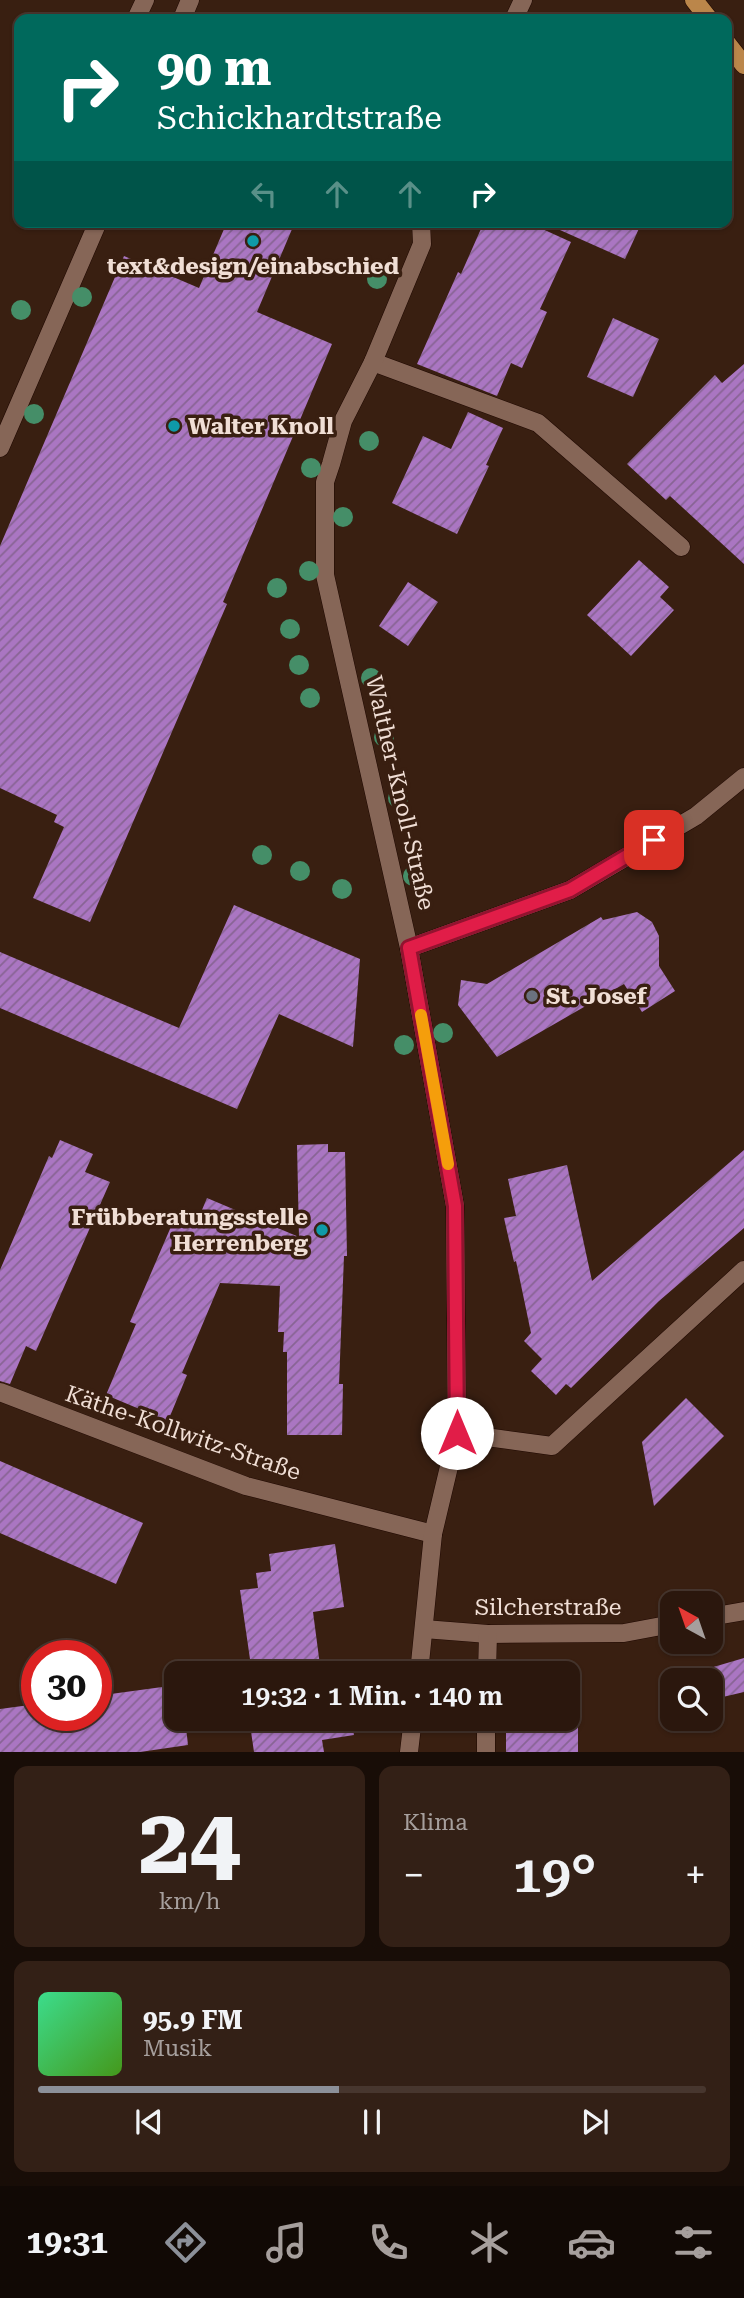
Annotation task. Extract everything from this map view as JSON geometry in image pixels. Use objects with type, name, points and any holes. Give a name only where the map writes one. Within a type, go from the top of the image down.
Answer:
[{"type":"main road","points":[[694,0],[705,14]]},
{"type":"main road","points":[[732,50],[744,65]]},
{"type":"street","points":[[0,448],[95,228]]},
{"type":"street","name":"Walther-Knoll-Straße","points":[[420,1661],[433,1534],[457,1433],[455,1206],[409,948],[325,575],[326,482],[344,421],[373,362],[422,244],[421,228]]},
{"type":"street","points":[[373,362],[538,423],[681,547]]},
{"type":"street","points":[[409,948],[570,890],[696,816],[744,777]]},
{"type":"street","points":[[457,1433],[552,1446],[744,1270]]},
{"type":"street","name":"Käthe-Kollwitz-Straße","points":[[0,1392],[246,1486],[433,1534]]},
{"type":"street","points":[[723,1615],[744,1611]]},
{"type":"street","name":"Silcherstraße","points":[[424,1629],[488,1634],[624,1633],[660,1626]]},
{"type":"street","points":[[487,1661],[488,1634]]},
{"type":"street","points":[[409,1752],[411,1731]]},
{"type":"street","points":[[486,1731],[486,1752]]},
{"type":"building","points":[[224,228],[292,228],[257,312],[332,344],[223,602],[227,604],[90,922],[33,898],[64,827],[54,822],[57,815],[0,788],[0,546],[124,256],[199,288]]},
{"type":"building","points":[[481,228],[540,228],[571,242],[540,309],[547,312],[522,368],[511,363],[497,396],[417,364],[458,272],[461,274]]},
{"type":"building","points":[[555,228],[639,228],[625,259]]},
{"type":"building","points":[[613,318],[659,339],[633,397],[587,377]]},
{"type":"building","points":[[744,364],[744,564],[670,496],[666,500],[627,464],[715,375],[722,383]]},
{"type":"building","points":[[468,412],[503,428],[486,465],[489,466],[457,534],[392,503],[423,436],[451,449]]},
{"type":"building","points":[[639,560],[669,587],[660,597],[674,610],[631,656],[587,615]]},
{"type":"building","points":[[408,582],[438,602],[408,646],[379,626]]},
{"type":"building","points":[[234,905],[360,959],[353,1047],[279,1014],[237,1109],[0,1008],[0,952],[179,1028]]},
{"type":"building","name":"St. Josef","points":[[637,912],[652,922],[659,936],[659,966],[675,991],[642,1012],[624,984],[497,1057],[458,1005],[461,980],[487,984],[601,917],[603,920]]},
{"type":"building","points":[[60,1140],[93,1154],[85,1172],[110,1182],[36,1351],[26,1346],[10,1384],[0,1381],[0,1270],[49,1156],[52,1158]]},
{"type":"building","points":[[328,1144],[328,1152],[345,1152],[347,1256],[344,1256],[339,1384],[343,1384],[342,1435],[287,1435],[287,1352],[283,1352],[284,1332],[278,1332],[280,1286],[220,1283],[182,1373],[187,1375],[168,1421],[106,1395],[136,1324],[130,1322],[179,1208],[199,1217],[207,1198],[299,1237],[297,1145]]},
{"type":"building","points":[[744,1150],[744,1228],[659,1301],[571,1388],[566,1384],[556,1395],[531,1371],[542,1359],[524,1341],[531,1333],[504,1218],[516,1216],[508,1179],[567,1165],[592,1281]]},
{"type":"building","points":[[686,1398],[724,1436],[654,1506],[642,1442]]},
{"type":"building","points":[[0,1461],[143,1523],[116,1584],[0,1533]]},
{"type":"building","points":[[335,1544],[344,1607],[313,1612],[319,1661],[250,1661],[240,1590],[258,1588],[256,1573],[271,1571],[269,1554]]},
{"type":"building","points":[[744,1658],[744,1692],[723,1697],[723,1668],[710,1668]]},
{"type":"building","points":[[164,1687],[164,1731],[186,1731],[188,1745],[140,1752],[0,1752],[0,1709],[21,1706],[21,1731],[112,1731],[112,1694]]},
{"type":"building","points":[[251,1731],[353,1731],[354,1735],[322,1740],[324,1752],[254,1752]]},
{"type":"building","points":[[506,1731],[578,1731],[578,1752],[506,1752]]},
{"type":"slow traffic","points":[[421,1015],[448,1164]]},
{"type":"place","name":"text&design/einabschied","points":[[253,241]]},
{"type":"place","name":"Walter Knoll","points":[[174,426]]},
{"type":"place","name":"St. Josef","points":[[532,996]]},
{"type":"place","name":"Frübberatungsstelle Herrenberg","points":[[322,1230]]},
{"type":"route","points":[[457,1433],[455,1206],[409,948],[570,890],[654,840]]}]
